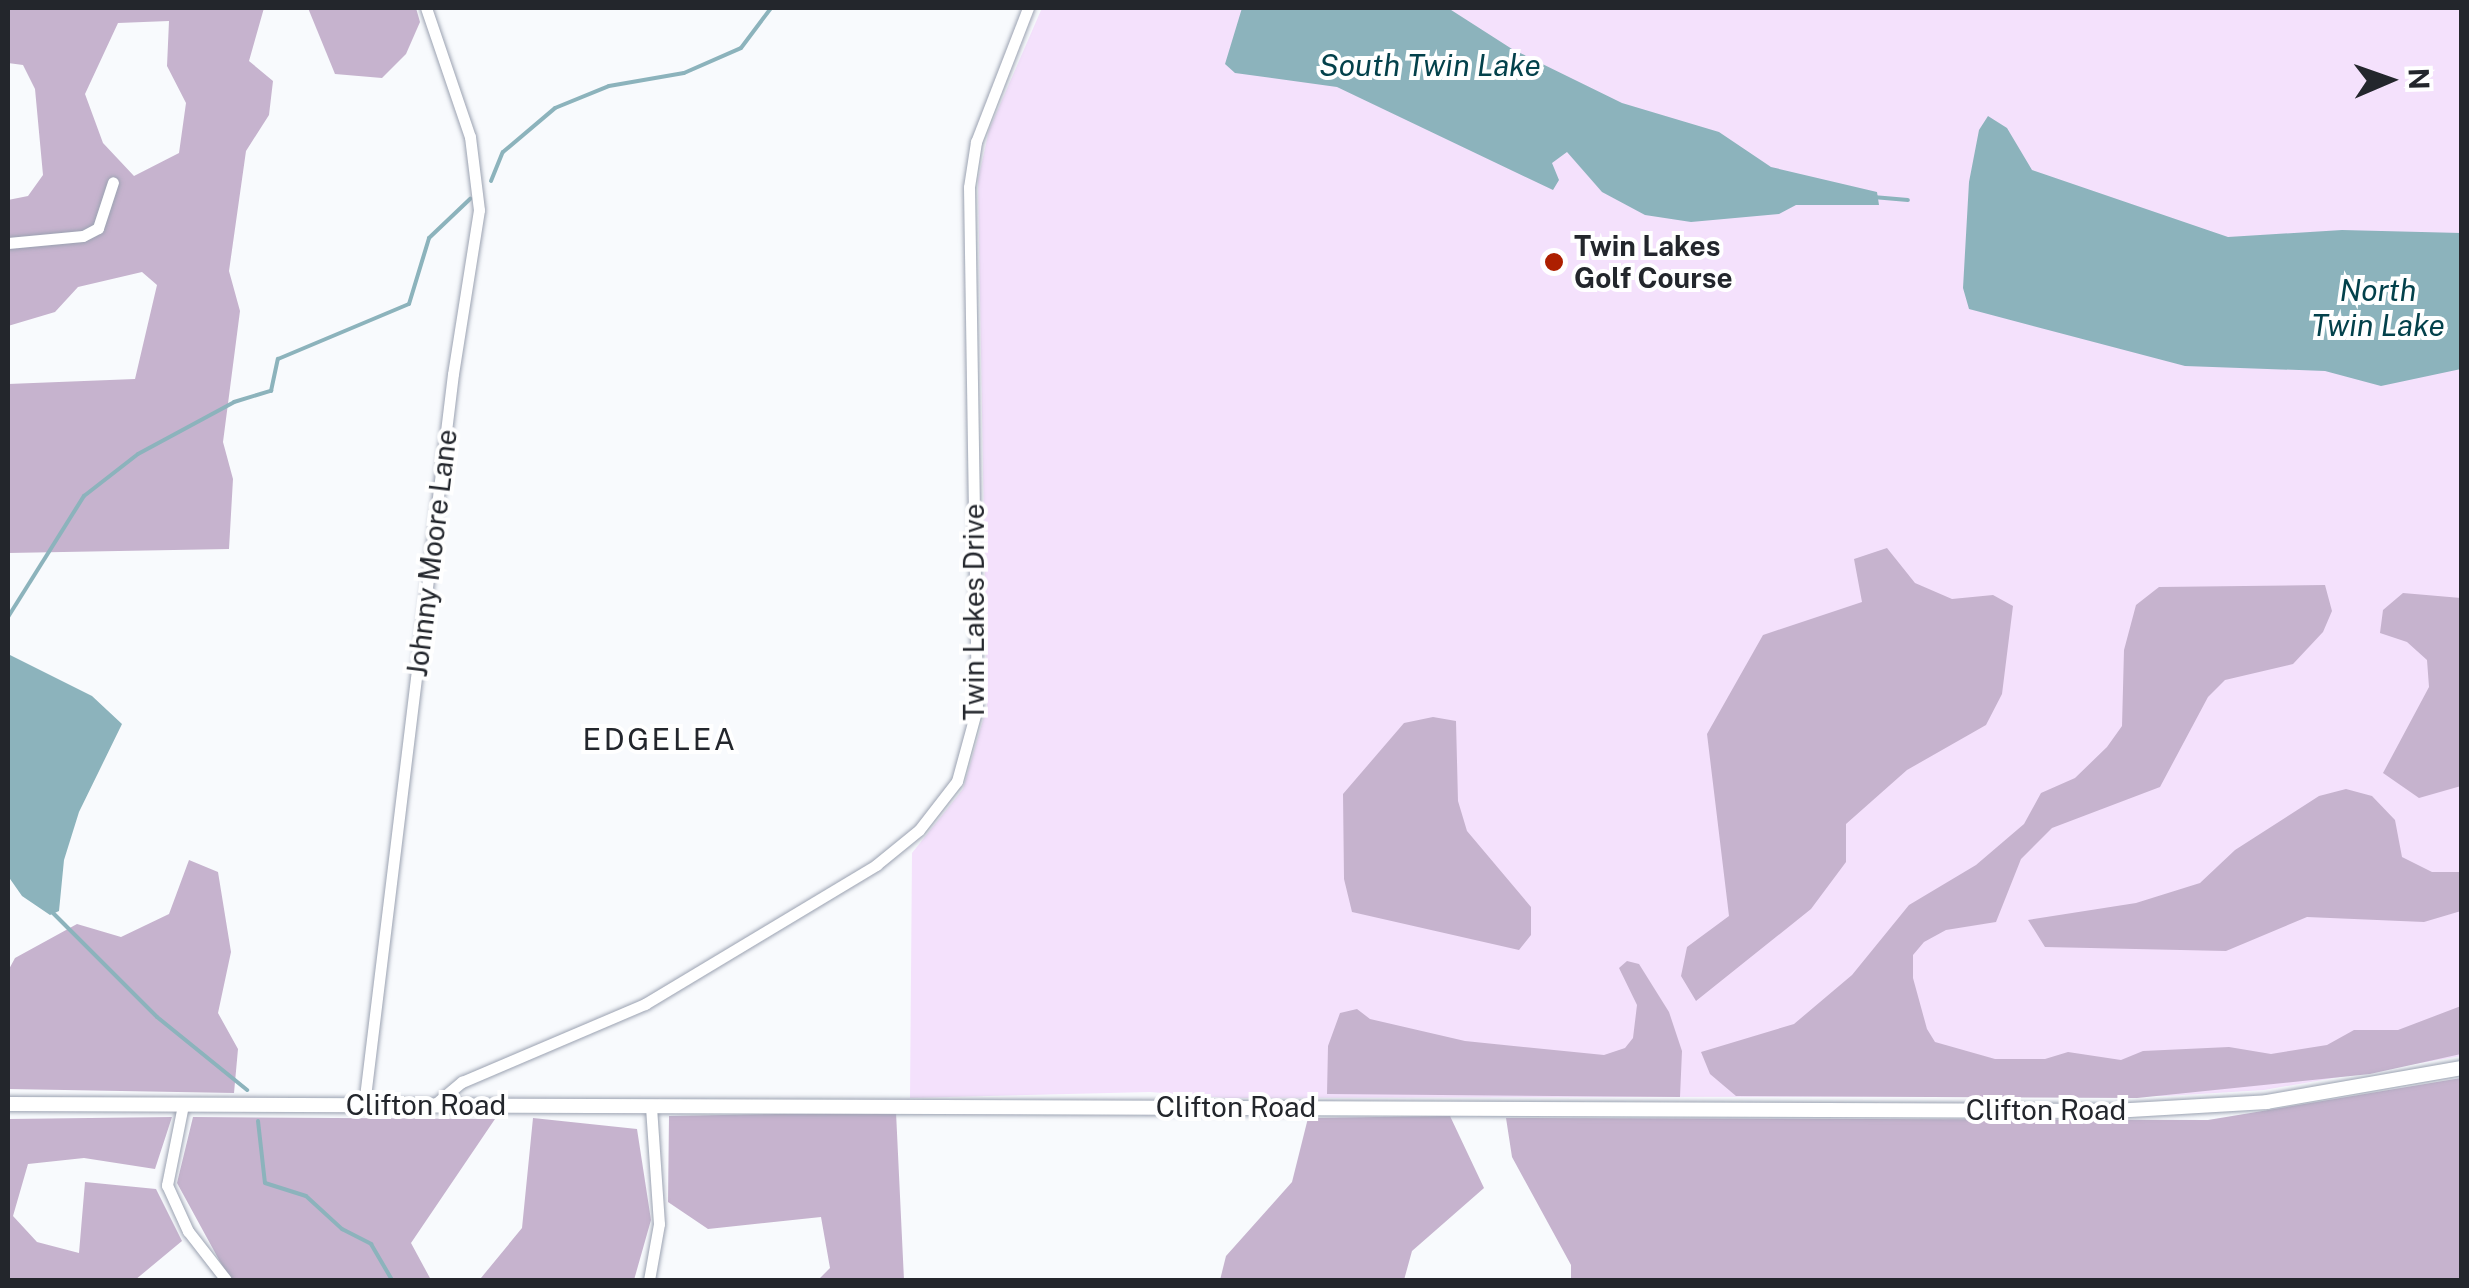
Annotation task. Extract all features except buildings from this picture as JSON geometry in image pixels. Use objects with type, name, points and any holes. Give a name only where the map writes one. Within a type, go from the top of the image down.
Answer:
[{"type":"main road","name":"Clifton Road","points":[[8,1104],[2113,1110],[2284,1100],[2462,1068]]},
{"type":"street","name":"Johnny Moore Lane","points":[[364,1105],[453,374],[479,210],[470,137],[426,8]]},
{"type":"street","name":"Twin Lakes Drive","points":[[434,1106],[462,1082],[645,1004],[876,865],[919,830],[958,782],[976,708],[969,187],[976,142],[1028,8]]},
{"type":"street","points":[[8,243],[83,236],[98,228],[114,182]]},
{"type":"street","points":[[183,1105],[168,1185],[188,1232],[226,1280]]},
{"type":"street","points":[[649,1280],[659,1224],[651,1106]]},
{"type":"shaded area","points":[[8,8],[264,8],[249,61],[273,81],[269,115],[246,151],[229,271],[240,311],[223,442],[233,479],[229,549],[8,553],[8,384],[135,379],[157,285],[142,272],[78,287],[55,312],[8,326],[8,200],[28,196],[43,175],[35,89],[23,65],[8,63]],"holes":[[[169,21],[167,66],[186,103],[179,153],[134,176],[103,143],[85,94],[118,23]]]},
{"type":"shaded area","points":[[308,8],[416,8],[420,22],[406,54],[382,78],[335,74]]},
{"type":"shaded area","name":"Twin Lakes Golf Course","points":[[1042,8],[2461,8],[2461,1056],[2264,1090],[2166,1096],[1226,1098],[1150,1092],[910,1098],[912,853],[963,789],[987,706],[978,180],[989,130]]},
{"type":"shaded area","points":[[1887,548],[1915,583],[1952,599],[1993,595],[2013,606],[2002,694],[1986,725],[1907,770],[1846,824],[1846,862],[1811,909],[1696,1001],[1681,976],[1687,947],[1729,916],[1707,734],[1763,635],[1862,602],[1854,559]]},
{"type":"shaded area","points":[[2325,585],[2332,611],[2323,632],[2293,664],[2225,680],[2208,697],[2160,787],[2052,828],[2021,859],[1996,922],[1946,930],[1924,942],[1913,955],[1913,978],[1927,1029],[1935,1042],[1995,1059],[2045,1059],[2068,1052],[2121,1060],[2143,1051],[2229,1047],[2271,1054],[2327,1045],[2354,1030],[2398,1030],[2461,1006],[2461,1054],[2370,1074],[2137,1098],[1736,1096],[1710,1074],[1701,1052],[1794,1024],[1852,975],[1909,905],[1976,865],[2024,824],[2041,793],[2075,778],[2107,747],[2122,726],[2124,650],[2136,605],[2159,587]]},
{"type":"shaded area","points":[[2403,593],[2461,598],[2461,786],[2419,798],[2383,773],[2429,687],[2427,660],[2407,642],[2380,633],[2383,610]]},
{"type":"shaded area","points":[[1433,717],[1456,721],[1458,801],[1467,831],[1531,907],[1531,935],[1519,950],[1352,912],[1344,879],[1343,794],[1404,723]]},
{"type":"shaded area","points":[[2346,789],[2372,796],[2395,820],[2402,857],[2432,872],[2461,872],[2461,911],[2424,922],[2307,917],[2226,951],[2045,947],[2028,920],[2136,903],[2200,883],[2235,850],[2319,796]]},
{"type":"shaded area","points":[[189,860],[218,872],[231,952],[218,1013],[238,1049],[234,1093],[8,1089],[8,971],[15,958],[77,924],[121,937],[169,914]]},
{"type":"shaded area","points":[[1627,961],[1639,964],[1669,1012],[1682,1051],[1680,1097],[1327,1094],[1328,1046],[1340,1013],[1357,1009],[1370,1019],[1465,1041],[1604,1055],[1625,1048],[1633,1038],[1637,1005],[1619,968]]},
{"type":"shaded area","points":[[2461,1078],[2461,1280],[1571,1280],[1571,1265],[1512,1157],[1506,1118],[2208,1120]]},
{"type":"shaded area","points":[[896,1112],[904,1280],[818,1280],[830,1268],[821,1217],[708,1229],[668,1202],[669,1116]]},
{"type":"shaded area","points":[[1450,1116],[1484,1188],[1412,1251],[1404,1280],[1220,1280],[1226,1256],[1292,1182],[1308,1118]]},
{"type":"shaded area","points":[[172,1117],[155,1169],[84,1158],[28,1164],[13,1216],[37,1242],[79,1253],[85,1182],[156,1189],[182,1241],[135,1280],[8,1280],[8,1119]]},
{"type":"shaded area","points":[[193,1117],[495,1119],[411,1243],[431,1280],[230,1280],[177,1183]]},
{"type":"shaded area","points":[[533,1118],[637,1129],[651,1220],[634,1280],[467,1280],[481,1278],[522,1228]]},
{"type":"water","name":"South Twin Lake","points":[[1242,8],[1448,8],[1512,49],[1622,103],[1719,132],[1771,167],[1877,192],[1879,205],[1796,205],[1779,214],[1691,222],[1645,215],[1602,192],[1567,152],[1552,163],[1559,180],[1553,190],[1337,87],[1235,73],[1225,64]]},
{"type":"water","name":"North Twin Lake","points":[[1988,116],[2007,128],[2032,170],[2228,237],[2342,230],[2461,233],[2461,369],[2381,386],[2325,371],[2185,366],[1969,309],[1963,288],[1969,182],[1979,130]]},
{"type":"water","points":[[8,654],[92,696],[122,724],[79,812],[64,860],[59,911],[50,915],[22,896],[8,876]]},
{"type":"waterway","points":[[491,181],[503,152],[555,108],[609,86],[684,73],[741,48],[771,8]]},
{"type":"waterway","points":[[1873,197],[1908,200]]},
{"type":"waterway","points":[[8,617],[84,496],[138,454],[234,402],[271,391],[278,359],[409,304],[429,238],[470,199]]},
{"type":"waterway","points":[[53,913],[157,1017],[247,1090]]},
{"type":"waterway","points":[[258,1121],[265,1183],[306,1196],[342,1229],[371,1244],[392,1280]]},
{"type":"place","name":"Twin Lakes Golf Course","points":[[1554,262]]},
{"type":"district","name":"EDGELEA","points":[[660,739]]}]
